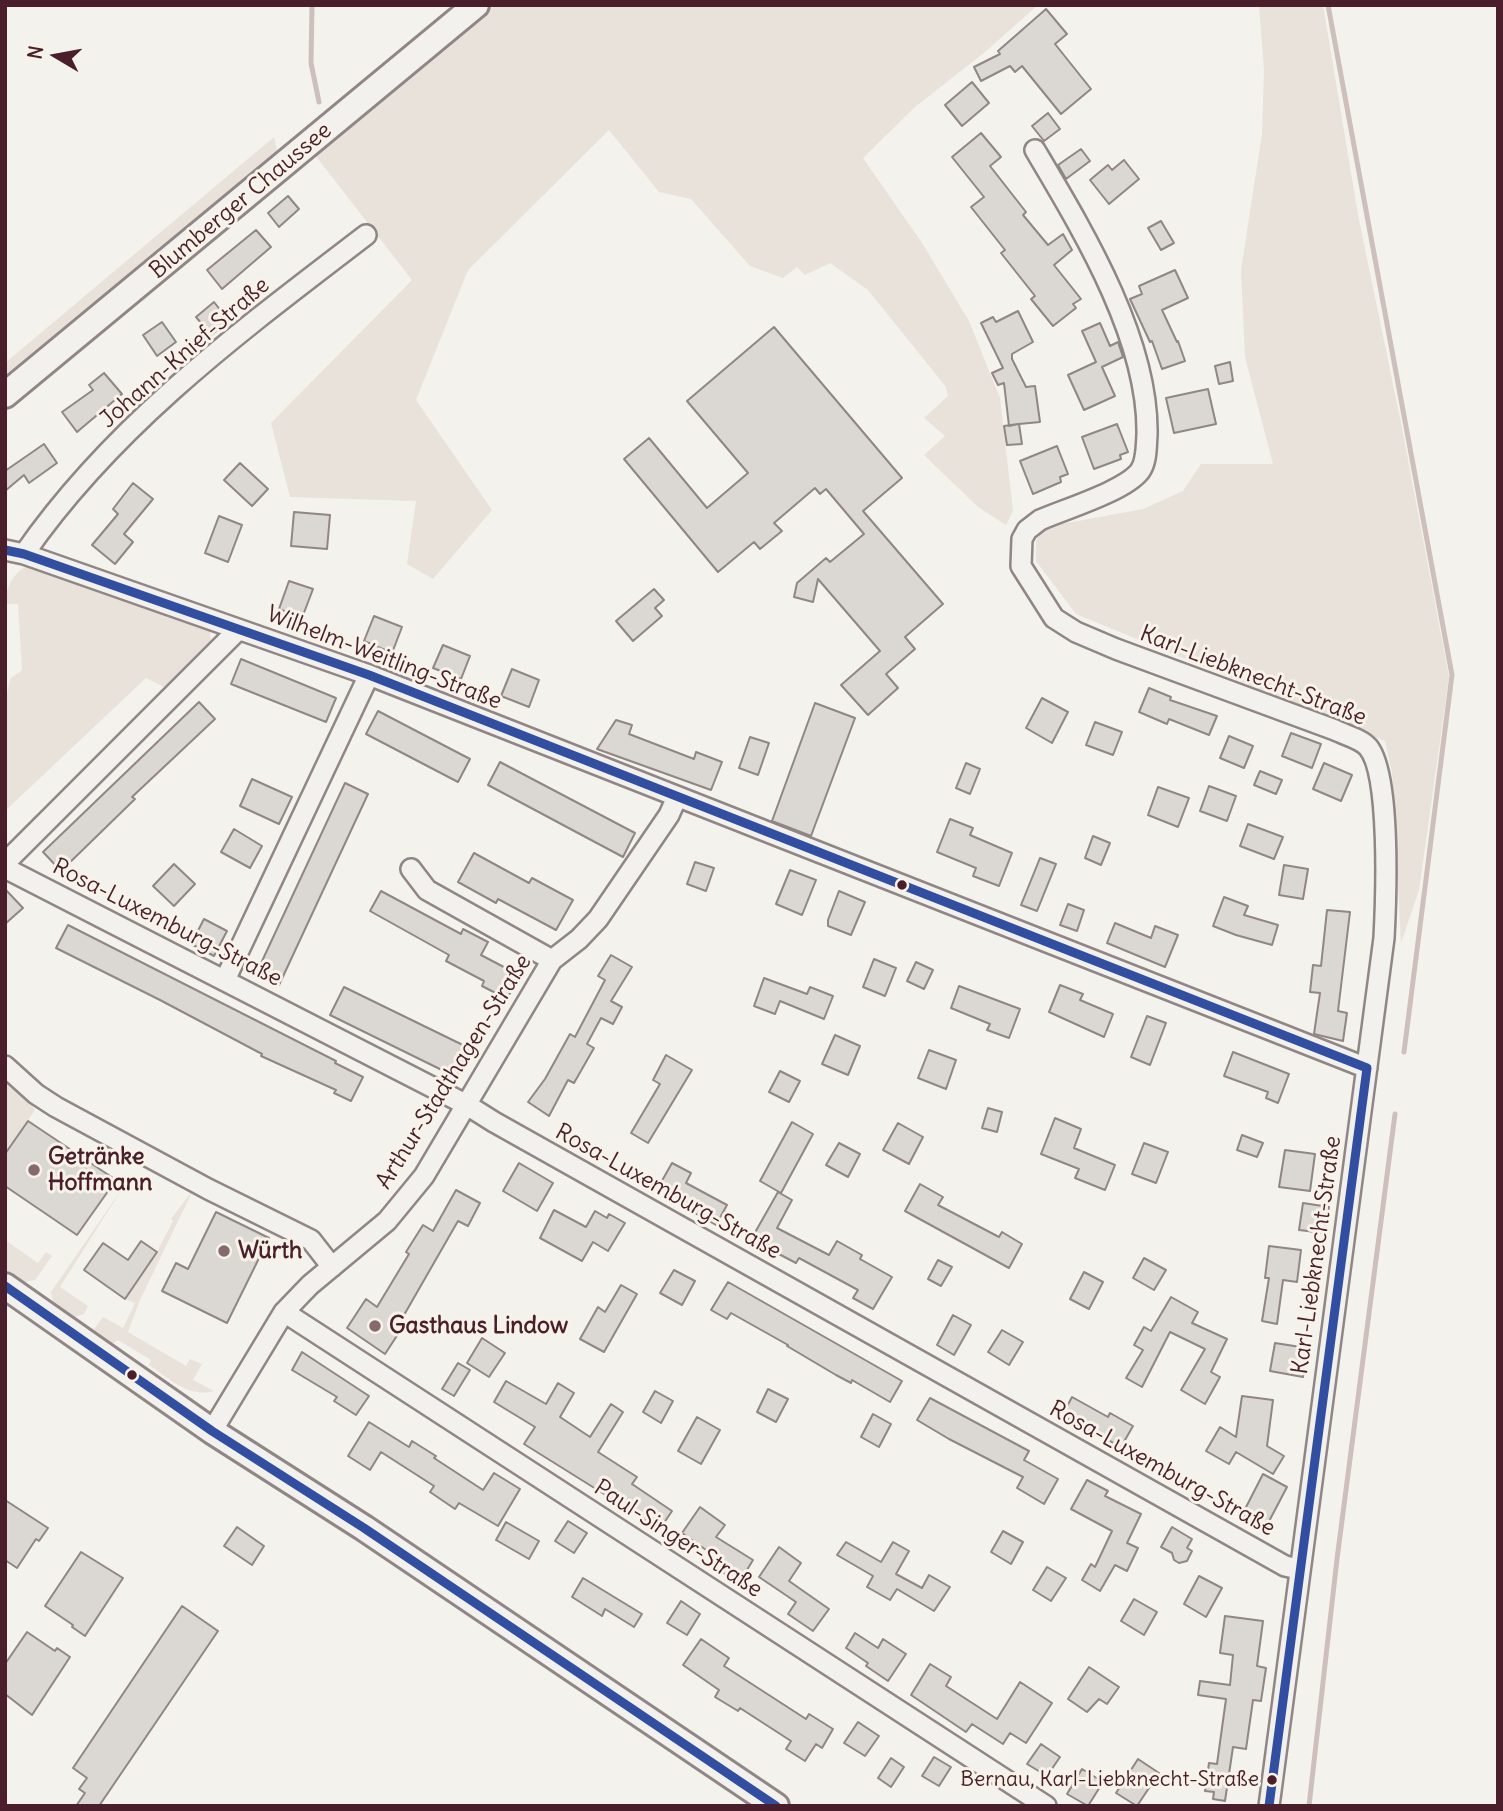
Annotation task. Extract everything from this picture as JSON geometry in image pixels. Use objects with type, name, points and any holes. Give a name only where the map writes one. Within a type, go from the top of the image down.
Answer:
[{"type":"main road","name":"Blumberger Chaussee","points":[[5,395],[476,5]]},
{"type":"main road","points":[[5,1286],[212,1431],[364,1528],[776,1806]]},
{"type":"street","name":"Karl-Liebknecht-Straße","points":[[1035,150],[1063,197],[1115,301],[1139,365],[1147,412],[1146,456],[1142,469],[1129,482],[1040,520],[1027,530],[1022,539],[1021,566],[1054,618],[1076,632],[1366,744],[1380,771],[1385,839],[1384,938],[1269,1806]]},
{"type":"street","name":"Johann-Knief-Straße","points":[[14,552],[39,532],[132,426],[232,339],[366,235]]},
{"type":"street","name":"Wilhelm-Weitling-Straße","points":[[14,552],[369,675],[1367,1068]]},
{"type":"street","points":[[5,865],[238,630]]},
{"type":"street","points":[[225,980],[369,675]]},
{"type":"street","name":"Arthur-Stadthagen-Straße","points":[[212,1431],[284,1312],[310,1285],[372,1235],[404,1203],[424,1176],[552,960],[579,939],[598,919],[669,815],[677,797]]},
{"type":"street","name":"Rosa-Luxemburg-Straße","points":[[5,865],[467,1105],[505,1129],[1285,1566],[1299,1569]]},
{"type":"street","points":[[411,869],[427,890],[552,960]]},
{"type":"street","points":[[5,1066],[56,1108],[311,1240],[332,1267]]},
{"type":"street","name":"Paul-Singer-Straße","points":[[284,1312],[1046,1806]]},
{"type":"shaded area","points":[[495,5],[1038,5],[985,52],[915,107],[863,158],[922,243],[969,321],[1000,398],[1013,511],[1006,525],[978,507],[924,455],[945,436],[924,418],[948,396],[946,387],[868,290],[830,263],[805,275],[797,267],[783,278],[750,266],[691,199],[659,192],[609,130],[468,270],[416,400],[492,510],[433,579],[407,564],[416,501],[290,497],[271,423],[412,280],[315,155]]},
{"type":"shaded area","points":[[1259,5],[1323,5],[1358,215],[1449,677],[1419,890],[1401,943],[1392,773],[1385,741],[1076,614],[1036,561],[1036,540],[1045,527],[1143,509],[1183,491],[1201,464],[1273,464],[1245,357],[1241,270],[1262,134],[1264,71]]},
{"type":"shaded area","points":[[274,137],[278,154],[5,384],[5,363]]},
{"type":"shaded area","points":[[35,562],[213,629],[210,634],[211,644],[166,688],[146,678],[5,811],[5,704],[10,679],[22,670],[18,604],[5,604],[10,584],[17,573]]},
{"type":"shaded area","points":[[5,1077],[28,1099],[35,1110],[5,1154]]},
{"type":"shaded area","points":[[124,1186],[60,1287],[88,1306],[84,1314],[71,1318],[54,1307],[51,1292]]},
{"type":"shaded area","points":[[193,1190],[140,1300],[128,1332],[186,1366],[190,1359],[202,1364],[193,1380],[214,1391],[205,1392],[196,1392],[180,1386],[149,1365],[151,1360],[118,1340],[111,1345],[96,1335],[94,1329],[103,1317],[123,1328],[135,1303],[125,1299],[157,1252],[173,1221],[171,1219]]},
{"type":"shaded area","points":[[5,1240],[38,1263],[46,1252],[52,1256],[35,1280],[19,1283],[5,1274]]},
{"type":"building","points":[[1046,9],[1067,34],[1055,44],[1091,89],[1061,114],[1022,66],[1015,72],[1010,66],[981,81],[974,67],[1000,54],[998,51]]},
{"type":"building","points":[[972,82],[989,103],[962,126],[945,105]]},
{"type":"building","points":[[1048,113],[1060,129],[1044,141],[1032,126]]},
{"type":"building","points":[[981,133],[1001,157],[990,166],[1026,212],[1023,215],[1048,245],[1063,234],[1072,250],[1054,265],[1081,299],[1073,304],[1076,308],[1053,326],[1031,299],[1035,296],[1001,253],[1005,250],[971,207],[984,197],[952,157]]},
{"type":"building","points":[[1081,149],[1090,161],[1066,179],[1058,165]]},
{"type":"building","points":[[1124,160],[1139,179],[1109,204],[1090,180],[1108,165],[1112,170]]},
{"type":"building","points":[[288,196],[299,209],[279,227],[268,213]]},
{"type":"building","points":[[1161,221],[1174,243],[1161,250],[1148,228]]},
{"type":"building","points":[[256,230],[271,247],[222,289],[207,270]]},
{"type":"building","points":[[1175,270],[1188,298],[1162,310],[1185,361],[1162,369],[1152,341],[1150,342],[1130,299],[1142,294],[1139,286]]},
{"type":"building","points":[[214,302],[229,321],[211,335],[196,317]]},
{"type":"building","points":[[1018,311],[1033,342],[1012,354],[1012,359],[1026,387],[1035,386],[1040,422],[1019,424],[1022,444],[1007,445],[1004,426],[1009,425],[1004,383],[998,385],[992,373],[1003,368],[981,323],[993,317],[996,322]]},
{"type":"building","points":[[162,322],[176,342],[157,356],[143,335]]},
{"type":"building","points":[[1100,323],[1110,346],[1118,342],[1123,357],[1102,367],[1115,396],[1084,410],[1068,375],[1096,362],[1082,331]]},
{"type":"building","points":[[774,327],[902,478],[863,511],[943,604],[905,637],[915,649],[886,674],[898,688],[868,715],[841,685],[880,651],[818,579],[813,602],[794,597],[797,583],[826,558],[830,562],[864,534],[826,489],[820,494],[815,488],[774,523],[782,531],[760,549],[754,542],[718,572],[624,459],[649,438],[707,508],[748,473],[687,401]]},
{"type":"building","points":[[1230,362],[1233,381],[1219,384],[1215,366]]},
{"type":"building","points":[[104,373],[122,394],[77,432],[62,412],[93,390],[89,385]]},
{"type":"building","points":[[1208,389],[1216,424],[1174,433],[1166,398]]},
{"type":"building","points":[[1117,424],[1128,452],[1120,455],[1121,459],[1094,469],[1082,437]]},
{"type":"building","points":[[44,444],[57,463],[29,483],[24,475],[5,491],[5,471]]},
{"type":"building","points":[[1057,446],[1068,474],[1060,477],[1061,482],[1033,494],[1020,461]]},
{"type":"building","points":[[240,463],[268,489],[252,506],[224,480]]},
{"type":"building","points":[[133,483],[153,499],[124,534],[133,542],[115,564],[92,545],[118,514],[113,509]]},
{"type":"building","points":[[294,512],[330,515],[327,549],[291,546]]},
{"type":"building","points":[[219,516],[242,525],[228,562],[205,553]]},
{"type":"building","points":[[289,581],[313,589],[302,618],[279,609]]},
{"type":"building","points":[[654,589],[664,600],[655,608],[662,616],[633,641],[616,621]]},
{"type":"building","points":[[374,616],[402,627],[392,653],[364,641]]},
{"type":"building","points":[[443,645],[470,656],[461,679],[433,668]]},
{"type":"building","points":[[241,659],[336,698],[326,722],[231,684]]},
{"type":"building","points":[[512,669],[539,680],[529,707],[501,696]]},
{"type":"building","points":[[1149,688],[1171,697],[1170,700],[1217,716],[1209,735],[1169,719],[1167,724],[1139,712]]},
{"type":"building","points":[[1042,698],[1068,712],[1052,743],[1026,728]]},
{"type":"building","points":[[199,702],[215,719],[132,797],[135,799],[61,871],[43,852]]},
{"type":"building","points":[[815,703],[855,718],[811,836],[772,821]]},
{"type":"building","points":[[378,711],[470,759],[458,782],[366,734]]},
{"type":"building","points":[[616,720],[632,725],[629,734],[694,759],[696,752],[722,762],[711,790],[597,749]]},
{"type":"building","points":[[1095,722],[1122,732],[1113,755],[1086,745]]},
{"type":"building","points":[[1291,733],[1321,744],[1312,768],[1282,756]]},
{"type":"building","points":[[1229,736],[1253,746],[1244,768],[1220,758]]},
{"type":"building","points":[[750,737],[769,743],[758,775],[739,768]]},
{"type":"building","points":[[500,762],[635,833],[623,857],[488,785]]},
{"type":"building","points":[[966,763],[980,769],[970,794],[956,788]]},
{"type":"building","points":[[1324,763],[1352,775],[1341,801],[1313,789]]},
{"type":"building","points":[[1260,771],[1282,780],[1276,794],[1254,785]]},
{"type":"building","points":[[252,779],[292,797],[279,824],[240,806]]},
{"type":"building","points":[[345,783],[368,794],[279,985],[256,974]]},
{"type":"building","points":[[1209,786],[1236,796],[1227,821],[1200,811]]},
{"type":"building","points":[[1158,787],[1189,798],[1178,827],[1148,815]]},
{"type":"building","points":[[950,819],[973,828],[970,835],[1012,853],[999,886],[973,876],[976,868],[937,852]]},
{"type":"building","points":[[1248,824],[1283,837],[1274,859],[1240,846]]},
{"type":"building","points":[[234,829],[262,846],[250,868],[221,852]]},
{"type":"building","points":[[1093,836],[1110,843],[1101,865],[1085,858]]},
{"type":"building","points":[[474,853],[529,883],[532,878],[573,900],[556,930],[498,899],[496,903],[458,882]]},
{"type":"building","points":[[1040,858],[1056,864],[1037,911],[1021,905]]},
{"type":"building","points":[[695,862],[714,868],[706,891],[687,884]]},
{"type":"building","points":[[174,864],[195,884],[174,906],[153,886]]},
{"type":"building","points":[[1284,865],[1308,869],[1303,899],[1279,895]]},
{"type":"building","points":[[790,870],[816,880],[802,915],[776,904]]},
{"type":"building","points":[[5,889],[23,908],[5,924]]},
{"type":"building","points":[[381,891],[461,934],[463,929],[488,942],[481,955],[519,975],[507,999],[482,986],[484,981],[446,961],[449,955],[370,911]]},
{"type":"building","points":[[839,891],[865,902],[851,935],[828,926]]},
{"type":"building","points":[[1224,897],[1248,906],[1244,915],[1278,925],[1272,945],[1213,926]]},
{"type":"building","points":[[1068,904],[1084,910],[1077,931],[1060,925]]},
{"type":"building","points":[[1327,910],[1350,912],[1338,1011],[1347,1013],[1343,1041],[1314,1034],[1320,993],[1310,992],[1313,965],[1321,966]]},
{"type":"building","points":[[204,919],[227,931],[214,956],[191,944]]},
{"type":"building","points":[[1115,923],[1151,938],[1155,926],[1178,935],[1165,967],[1107,943]]},
{"type":"building","points":[[68,925],[363,1077],[351,1101],[334,1093],[336,1090],[261,1056],[262,1054],[160,1000],[56,948]]},
{"type":"building","points":[[611,955],[632,967],[611,1001],[622,1007],[613,1024],[601,1018],[587,1044],[594,1048],[574,1083],[568,1080],[549,1116],[528,1102],[545,1079],[570,1034],[575,1037],[605,980],[598,976]]},
{"type":"building","points":[[874,959],[896,968],[885,996],[863,987]]},
{"type":"building","points":[[916,962],[933,970],[924,989],[907,981]]},
{"type":"building","points":[[764,978],[807,994],[810,987],[833,996],[824,1019],[780,1001],[775,1014],[754,1006]]},
{"type":"building","points":[[1060,985],[1083,994],[1080,1000],[1113,1014],[1104,1037],[1049,1012]]},
{"type":"building","points":[[959,986],[1020,1009],[1009,1038],[987,1030],[990,1024],[951,1008]]},
{"type":"building","points":[[344,987],[469,1048],[456,1077],[330,1015]]},
{"type":"building","points":[[1147,1016],[1166,1023],[1150,1065],[1131,1057]]},
{"type":"building","points":[[835,1035],[860,1046],[848,1075],[822,1064]]},
{"type":"building","points":[[929,1050],[956,1060],[946,1089],[918,1078]]},
{"type":"building","points":[[1233,1052],[1289,1074],[1278,1103],[1266,1098],[1268,1092],[1224,1076]]},
{"type":"building","points":[[666,1055],[692,1070],[648,1143],[631,1133],[660,1084],[653,1080]]},
{"type":"building","points":[[780,1071],[800,1081],[789,1102],[769,1092]]},
{"type":"building","points":[[988,1108],[1002,1112],[997,1132],[982,1128]]},
{"type":"building","points":[[1055,1118],[1081,1129],[1074,1148],[1115,1165],[1105,1190],[1075,1178],[1079,1169],[1041,1154]]},
{"type":"building","points":[[28,1121],[116,1180],[77,1235],[5,1186],[5,1154]]},
{"type":"building","points":[[792,1122],[813,1134],[781,1193],[760,1181]]},
{"type":"building","points":[[898,1123],[923,1137],[909,1164],[883,1150]]},
{"type":"building","points":[[1242,1135],[1263,1143],[1257,1157],[1237,1150]]},
{"type":"building","points":[[839,1143],[860,1154],[848,1177],[826,1165]]},
{"type":"building","points":[[1144,1143],[1168,1152],[1156,1183],[1132,1174]]},
{"type":"building","points":[[1285,1150],[1315,1154],[1310,1191],[1279,1187]]},
{"type":"building","points":[[519,1163],[553,1183],[537,1211],[503,1191]]},
{"type":"building","points":[[672,1163],[691,1173],[686,1183],[727,1205],[716,1225],[693,1212],[696,1207],[659,1186]]},
{"type":"building","points":[[920,1184],[943,1197],[938,1205],[999,1237],[1002,1232],[1022,1244],[1009,1268],[905,1211]]},
{"type":"building","points":[[456,1190],[480,1203],[468,1226],[458,1221],[400,1322],[404,1325],[385,1354],[347,1328],[366,1299],[377,1307],[423,1225],[433,1231]]},
{"type":"building","points":[[778,1192],[792,1200],[777,1228],[829,1255],[837,1241],[862,1255],[860,1259],[892,1277],[873,1309],[853,1298],[858,1290],[799,1258],[796,1263],[753,1236]]},
{"type":"building","points":[[1303,1203],[1329,1207],[1324,1233],[1299,1230]]},
{"type":"building","points":[[554,1210],[586,1227],[595,1211],[607,1218],[609,1214],[625,1223],[608,1251],[593,1242],[582,1261],[540,1238]]},
{"type":"building","points":[[216,1212],[269,1238],[227,1323],[162,1291],[176,1263],[188,1269]]},
{"type":"building","points":[[141,1241],[157,1252],[125,1299],[84,1270],[103,1243],[128,1260]]},
{"type":"building","points":[[1269,1246],[1301,1250],[1297,1282],[1283,1280],[1277,1324],[1262,1321],[1269,1278],[1265,1278]]},
{"type":"building","points":[[1144,1258],[1166,1270],[1154,1290],[1133,1278]]},
{"type":"building","points":[[938,1260],[952,1267],[941,1286],[928,1279]]},
{"type":"building","points":[[674,1270],[695,1281],[682,1305],[660,1293]]},
{"type":"building","points":[[1084,1272],[1103,1282],[1089,1309],[1070,1299]]},
{"type":"building","points":[[728,1282],[902,1381],[890,1402],[852,1380],[851,1383],[836,1375],[731,1313],[727,1319],[711,1310]]},
{"type":"building","points":[[621,1285],[637,1294],[604,1352],[580,1339],[598,1307],[605,1312]]},
{"type":"building","points":[[1171,1297],[1198,1312],[1192,1323],[1227,1339],[1211,1372],[1220,1377],[1205,1404],[1181,1390],[1205,1349],[1170,1332],[1142,1387],[1126,1378],[1143,1350],[1134,1345],[1144,1327],[1151,1331]]},
{"type":"building","points":[[953,1315],[971,1325],[954,1355],[937,1345]]},
{"type":"building","points":[[1002,1330],[1023,1342],[1009,1365],[988,1352]]},
{"type":"building","points":[[482,1338],[505,1353],[489,1377],[467,1363]]},
{"type":"building","points":[[1275,1343],[1307,1348],[1303,1377],[1270,1371]]},
{"type":"building","points":[[302,1352],[369,1396],[356,1415],[334,1401],[337,1397],[292,1370]]},
{"type":"building","points":[[458,1363],[470,1370],[454,1396],[442,1389]]},
{"type":"building","points":[[506,1381],[546,1404],[558,1383],[574,1393],[560,1417],[590,1437],[611,1404],[623,1412],[598,1452],[637,1477],[632,1484],[672,1511],[660,1529],[524,1444],[535,1427],[494,1402]]},
{"type":"building","points":[[768,1389],[788,1399],[776,1422],[757,1412]]},
{"type":"building","points":[[655,1391],[673,1401],[661,1423],[643,1412]]},
{"type":"building","points":[[1242,1396],[1273,1400],[1267,1446],[1284,1456],[1273,1474],[1236,1452],[1229,1464],[1206,1451],[1220,1427],[1236,1437]]},
{"type":"building","points":[[1072,1397],[1108,1417],[1110,1413],[1133,1426],[1121,1447],[1062,1416]]},
{"type":"building","points":[[930,1398],[1029,1451],[1024,1460],[1058,1479],[1044,1504],[1017,1488],[1023,1477],[917,1420]]},
{"type":"building","points":[[873,1414],[891,1424],[879,1447],[861,1437]]},
{"type":"building","points":[[697,1417],[720,1430],[701,1464],[678,1451]]},
{"type":"building","points":[[369,1422],[409,1447],[412,1441],[483,1490],[494,1473],[520,1489],[498,1526],[459,1503],[455,1509],[430,1492],[434,1486],[381,1452],[370,1470],[348,1456]]},
{"type":"building","points":[[1263,1474],[1287,1487],[1266,1527],[1242,1515]]},
{"type":"building","points":[[1087,1480],[1108,1491],[1105,1496],[1141,1514],[1127,1543],[1138,1548],[1127,1571],[1115,1565],[1100,1591],[1082,1580],[1091,1564],[1095,1567],[1112,1531],[1071,1509]]},
{"type":"building","points":[[5,1500],[48,1528],[39,1541],[36,1539],[17,1568],[5,1560]]},
{"type":"building","points":[[700,1507],[725,1525],[716,1537],[753,1560],[739,1583],[711,1565],[716,1557],[682,1533]]},
{"type":"building","points":[[568,1521],[587,1533],[574,1553],[555,1541]]},
{"type":"building","points":[[506,1522],[539,1541],[529,1559],[496,1540]]},
{"type":"building","points":[[237,1527],[264,1546],[252,1565],[224,1546]]},
{"type":"building","points":[[1172,1527],[1192,1539],[1187,1548],[1192,1551],[1187,1561],[1179,1563],[1174,1560],[1172,1553],[1161,1547]]},
{"type":"building","points":[[1003,1531],[1023,1542],[1011,1564],[991,1552]]},
{"type":"building","points":[[846,1542],[881,1562],[893,1542],[909,1551],[896,1574],[922,1588],[929,1575],[950,1587],[934,1611],[897,1589],[890,1600],[867,1587],[873,1576],[837,1555]]},
{"type":"building","points":[[779,1547],[801,1563],[789,1581],[829,1609],[813,1631],[788,1614],[796,1602],[759,1577]]},
{"type":"building","points":[[81,1552],[123,1578],[85,1636],[45,1606]]},
{"type":"building","points":[[1047,1567],[1066,1578],[1051,1601],[1033,1590]]},
{"type":"building","points":[[1199,1576],[1222,1588],[1206,1617],[1184,1604]]},
{"type":"building","points":[[583,1578],[642,1614],[634,1627],[605,1609],[602,1616],[572,1597]]},
{"type":"building","points":[[1134,1599],[1157,1612],[1144,1635],[1121,1621]]},
{"type":"building","points":[[681,1601],[700,1614],[687,1635],[667,1623]]},
{"type":"building","points":[[182,1606],[218,1631],[99,1806],[76,1806],[85,1793],[79,1789],[87,1778],[73,1768]]},
{"type":"building","points":[[1225,1616],[1263,1621],[1257,1666],[1266,1668],[1261,1701],[1253,1700],[1246,1749],[1233,1747],[1225,1801],[1213,1799],[1214,1792],[1205,1791],[1209,1763],[1217,1764],[1226,1699],[1198,1695],[1200,1681],[1230,1685],[1233,1655],[1220,1653]]},
{"type":"building","points":[[27,1632],[55,1651],[57,1648],[70,1657],[32,1715],[5,1694],[5,1664]]},
{"type":"building","points":[[855,1633],[878,1648],[883,1639],[906,1654],[888,1681],[846,1648]]},
{"type":"building","points":[[701,1639],[729,1658],[724,1666],[806,1719],[809,1714],[833,1729],[822,1748],[816,1744],[805,1761],[786,1749],[791,1741],[740,1708],[738,1711],[715,1697],[719,1690],[683,1665]]},
{"type":"building","points":[[930,1664],[951,1677],[946,1686],[997,1719],[1020,1682],[1052,1703],[1026,1743],[1010,1733],[1003,1744],[972,1724],[966,1732],[911,1695]]},
{"type":"building","points":[[1089,1667],[1119,1687],[1107,1704],[1099,1699],[1087,1712],[1068,1699]]},
{"type":"building","points":[[858,1722],[879,1736],[865,1756],[844,1743]]},
{"type":"building","points":[[1041,1744],[1060,1757],[1047,1776],[1027,1764]]},
{"type":"building","points":[[934,1757],[951,1767],[939,1786],[922,1776]]},
{"type":"building","points":[[891,1758],[904,1767],[891,1787],[878,1778]]},
{"type":"building","points":[[1138,1759],[1159,1773],[1137,1806],[1116,1793]]},
{"type":"building","points":[[1082,1769],[1103,1782],[1088,1806],[1067,1794]]},
{"type":"waterway","points":[[312,5],[311,63],[319,102]]},
{"type":"waterway","points":[[1328,5],[1452,675],[1404,1052]]},
{"type":"waterway","points":[[1309,1806],[1337,1559],[1395,1114]]},
{"type":"transit line","points":[[5,550],[24,554],[369,675],[1367,1068],[1269,1806]]},
{"type":"transit line","points":[[5,1286],[212,1431],[364,1528],[776,1806]]},
{"type":"place","name":"Getränke Hoffmann","points":[[34,1170]]},
{"type":"place","name":"Würth","points":[[224,1251]]},
{"type":"place","name":"Gasthaus Lindow","points":[[375,1326]]},
{"type":"place","name":"Bernau, Karl-Liebknecht-Straße","points":[[1272,1780]]}]
